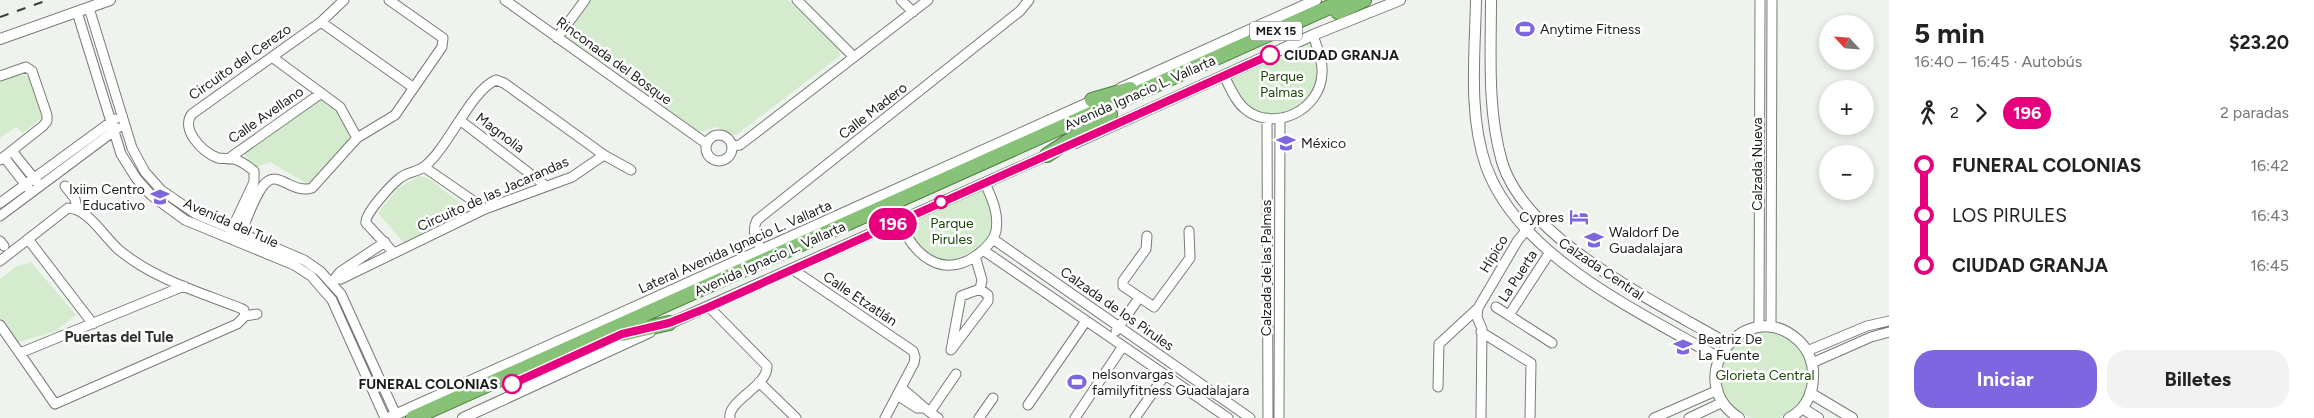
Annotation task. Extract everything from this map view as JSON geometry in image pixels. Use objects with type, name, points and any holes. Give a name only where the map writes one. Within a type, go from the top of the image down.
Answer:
[{"type":"highway","name":"Avenida Ignacio L. Vallarta","points":[[414,418],[1345,0]]},
{"type":"highway","name":"Avenida Ignacio L. Vallarta","points":[[436,418],[1364,0]]},
{"type":"highway","points":[[1092,100],[1181,74]]},
{"type":"highway","points":[[1047,155],[1110,114]]},
{"type":"highway","points":[[577,345],[625,312]]},
{"type":"highway","points":[[622,334],[669,323]]},
{"type":"street","points":[[0,39],[110,0]]},
{"type":"street","name":"Circuito del Cerezo","points":[[259,184],[254,171],[246,165],[218,158],[201,147],[187,126],[188,119],[192,114],[321,22],[344,0]]},
{"type":"street","points":[[235,235],[259,184],[274,178],[302,190],[312,188],[357,138],[395,116],[414,88],[444,42],[442,38],[389,0]]},
{"type":"street","name":"Rinconada del Bosque","points":[[505,0],[706,144]]},
{"type":"street","points":[[558,38],[585,0]]},
{"type":"street","points":[[797,0],[854,57]]},
{"type":"street","points":[[901,0],[913,12]]},
{"type":"street","points":[[732,146],[740,145],[928,0]]},
{"type":"street","name":"Calle Madero","points":[[762,251],[754,234],[753,227],[757,220],[1020,11],[1029,0]]},
{"type":"street","name":"Avenida Ignacio L. Vallarta","points":[[1092,100],[1316,0]]},
{"type":"street","points":[[463,418],[669,323],[709,307],[1312,36],[1400,0]]},
{"type":"street","name":"Calzada Central","points":[[1476,0],[1474,106],[1486,167],[1499,193],[1526,229],[1550,252],[1593,284],[1719,358]]},
{"type":"street","name":"Calzada Central","points":[[1491,0],[1491,105],[1503,163],[1513,184],[1538,216],[1572,250],[1728,344]]},
{"type":"street","points":[[1759,327],[1760,0]]},
{"type":"street","name":"Calzada Nueva","points":[[1771,327],[1772,0]]},
{"type":"street","name":"Avenida del Tule","points":[[88,8],[121,114],[138,161],[161,190],[178,204],[294,265],[311,276],[324,288],[332,300],[390,417]]},
{"type":"street","name":"Avenida del Tule","points":[[77,12],[110,122],[128,166],[150,195],[185,220],[235,235],[304,260],[334,280],[390,417]]},
{"type":"street","points":[[321,22],[414,88]]},
{"type":"street","points":[[1224,76],[1238,102],[1245,109],[1267,118],[1290,116],[1302,110],[1312,100],[1322,75],[1322,62],[1312,36]]},
{"type":"street","points":[[272,57],[340,107],[357,138]]},
{"type":"street","points":[[0,76],[26,67],[32,71],[47,115],[46,121],[42,126],[5,156]]},
{"type":"street","points":[[394,253],[366,223],[368,214],[400,177],[424,167],[461,121],[484,87],[496,80],[504,83],[604,155],[631,170]]},
{"type":"street","name":"Calle Avellano","points":[[228,159],[320,94]]},
{"type":"street","name":"Lateral Avenida Ignacio L. Vallarta","points":[[390,417],[762,251],[1092,100]]},
{"type":"street","points":[[0,203],[121,114]]},
{"type":"street","name":"Calzada de las Palmas","points":[[1267,118],[1268,418]]},
{"type":"street","name":"Calzada de las Palmas","points":[[1279,418],[1280,118]]},
{"type":"street","name":"Magnolia","points":[[461,121],[546,186]]},
{"type":"street","points":[[0,216],[124,123]]},
{"type":"street","points":[[718,135],[727,138],[732,146],[730,154],[725,160],[718,161],[710,158],[706,152],[706,144],[718,135]]},
{"type":"street","points":[[1482,152],[1499,148]]},
{"type":"street","name":"Circuito de las Jacarandas","points":[[334,280],[341,279],[485,210],[572,177],[604,155]]},
{"type":"street","points":[[5,156],[25,167],[40,186]]},
{"type":"street","points":[[5,156],[32,192]]},
{"type":"street","points":[[17,173],[25,167]]},
{"type":"street","points":[[424,167],[485,210]]},
{"type":"street","points":[[900,221],[911,243],[929,260],[940,264],[953,264],[979,253],[993,239],[997,218],[985,183]]},
{"type":"street","points":[[65,186],[75,199],[77,208],[120,250],[145,268],[244,310],[245,316]]},
{"type":"street","points":[[3,252],[28,239],[68,208],[77,208]]},
{"type":"street","name":"Hípico","points":[[1438,387],[1439,344],[1478,308],[1526,229],[1538,216]]},
{"type":"street","points":[[1147,236],[1146,249],[1123,281],[1126,289],[1154,307],[1158,305],[1190,258],[1189,231]]},
{"type":"street","points":[[28,239],[93,324]]},
{"type":"street","name":"Calzada de los Pirules","points":[[993,239],[1250,418]]},
{"type":"street","name":"Circuito de las Jacarandas","points":[[324,288],[340,272],[385,242]]},
{"type":"street","points":[[372,250],[380,260]]},
{"type":"street","name":"La Puerta","points":[[1509,315],[1550,252]]},
{"type":"street","points":[[979,253],[982,280],[980,289]]},
{"type":"street","name":"Calzada de los Pirules","points":[[979,253],[1086,321],[1222,416]]},
{"type":"street","points":[[354,262],[359,270]]},
{"type":"street","name":"Calle Etzatlán","points":[[792,269],[913,351],[914,363],[899,392]]},
{"type":"street","points":[[1267,279],[1280,278]]},
{"type":"street","points":[[20,354],[184,286]]},
{"type":"street","points":[[980,289],[988,295],[988,301],[952,350],[961,296],[980,289]]},
{"type":"street","points":[[1111,338],[1139,298]]},
{"type":"street","points":[[709,307],[766,363],[767,371],[760,382],[732,410],[730,418]]},
{"type":"street","name":"La Puerta","points":[[1496,307],[1552,343]]},
{"type":"street","points":[[1478,308],[1477,317],[1482,332],[1481,418]]},
{"type":"street","points":[[0,325],[47,390],[51,400],[55,404],[60,404],[237,324],[245,316],[257,314]]},
{"type":"street","points":[[1028,405],[1086,321]]},
{"type":"street","points":[[1807,350],[1867,326],[1889,321]]},
{"type":"street","points":[[1740,418],[1723,402],[1715,382],[1719,358],[1728,344],[1747,330],[1759,327],[1771,327],[1794,336],[1807,350],[1812,363],[1814,373],[1810,394],[1802,408],[1789,418]]},
{"type":"street","points":[[1482,332],[1532,363],[1530,418]]},
{"type":"street","points":[[1812,363],[1839,350],[1889,332]]},
{"type":"street","points":[[1074,418],[1123,346]]},
{"type":"street","points":[[885,418],[899,392],[917,408],[933,415],[956,374]]},
{"type":"street","points":[[1135,418],[1165,375]]},
{"type":"street","points":[[760,382],[796,418]]},
{"type":"street","points":[[1654,418],[1718,390]]},
{"type":"street","points":[[1810,394],[1852,418]]},
{"type":"street","points":[[979,418],[993,398]]},
{"type":"street","points":[[1222,416],[1227,402]]},
{"type":"street","points":[[1689,418],[1723,402]]},
{"type":"street","points":[[1802,408],[1818,418]]},
{"type":"green space","points":[[586,0],[788,0],[839,50],[840,56],[736,135],[732,135],[717,127],[699,132],[617,73],[617,64],[606,58],[600,62],[565,38],[563,34]]},
{"type":"green space","name":"Parque Palmas","points":[[1310,40],[1317,78],[1315,89],[1303,105],[1294,110],[1273,115],[1263,114],[1244,104],[1228,77]]},
{"type":"green space","points":[[19,74],[28,76],[44,116],[23,133],[16,127],[0,138],[0,82]]},
{"type":"green space","points":[[319,96],[336,108],[355,137],[309,185],[270,162],[254,168],[242,150]]},
{"type":"green space","points":[[419,176],[428,178],[459,202],[463,213],[404,243],[378,213],[397,189]]},
{"type":"green space","name":"Parque Pirules","points":[[982,187],[992,210],[991,236],[975,249],[956,259],[947,261],[928,257],[919,249],[902,223]]},
{"type":"green space","points":[[31,262],[76,315],[54,332],[18,342],[0,319],[0,279],[15,267]]},
{"type":"green space","name":"Glorieta Central","points":[[1756,333],[1774,333],[1789,340],[1801,352],[1808,367],[1808,385],[1801,400],[1789,412],[1774,419],[1756,419],[1741,412],[1729,400],[1722,385],[1722,367],[1729,352],[1741,340]]},
{"type":"railway","points":[[0,17],[48,0]]},
{"type":"bus line","name":"196","points":[[512,384],[622,334],[669,323],[709,307],[1270,55]]},
{"type":"place","name":"Anytime Fitness","points":[[1525,29]]},
{"type":"place","name":"CIUDAD GRANJA","points":[[1270,55]]},
{"type":"place","name":"México","points":[[1286,143]]},
{"type":"place","name":"Ixiim Centro Educativo","points":[[160,197]]},
{"type":"place","name":"Cypres","points":[[1579,217]]},
{"type":"place","name":"Waldorf De Guadalajara","points":[[1594,240]]},
{"type":"place","name":"Beatriz De La Fuente","points":[[1683,347]]},
{"type":"place","name":"nelsonvargas familyfitness Guadalajara","points":[[1077,382]]},
{"type":"place","name":"FUNERAL COLONIAS","points":[[512,384]]},
{"type":"district","name":"Puertas del Tule","points":[[119,337]]}]
